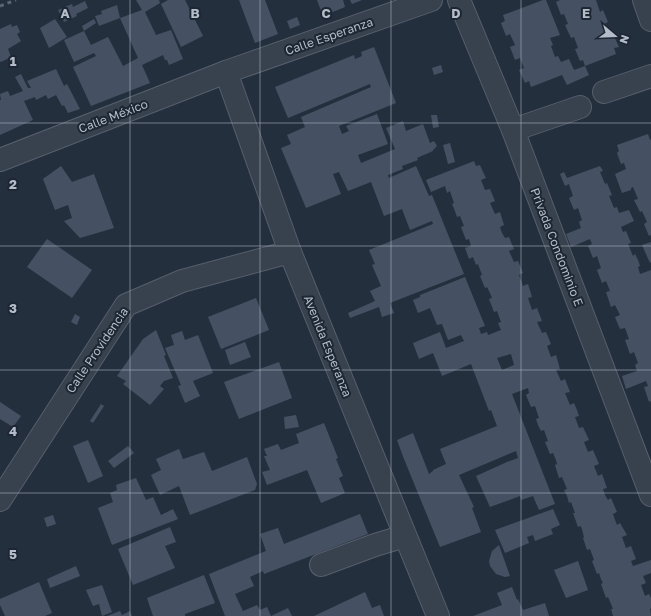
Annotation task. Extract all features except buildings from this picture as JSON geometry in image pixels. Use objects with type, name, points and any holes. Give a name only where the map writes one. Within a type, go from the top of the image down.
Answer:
[{"type":"street","name":"Calle Esperanza","points":[[226,72],[431,0]]},
{"type":"street","name":"Privada Condominio E","points":[[459,0],[514,130],[651,495]]},
{"type":"street","points":[[644,0],[651,20]]},
{"type":"street","name":"Calle México","points":[[0,160],[226,72]]},
{"type":"street","name":"Avenida Esperanza","points":[[226,72],[290,252],[438,616]]},
{"type":"street","points":[[604,92],[651,76]]},
{"type":"street","points":[[514,130],[580,107]]},
{"type":"street","name":"Calle Providencia","points":[[0,500],[126,305],[182,281],[290,252]]},
{"type":"street","points":[[321,565],[375,545],[405,536]]},
{"type":"railway","points":[[0,6],[16,0]]}]
